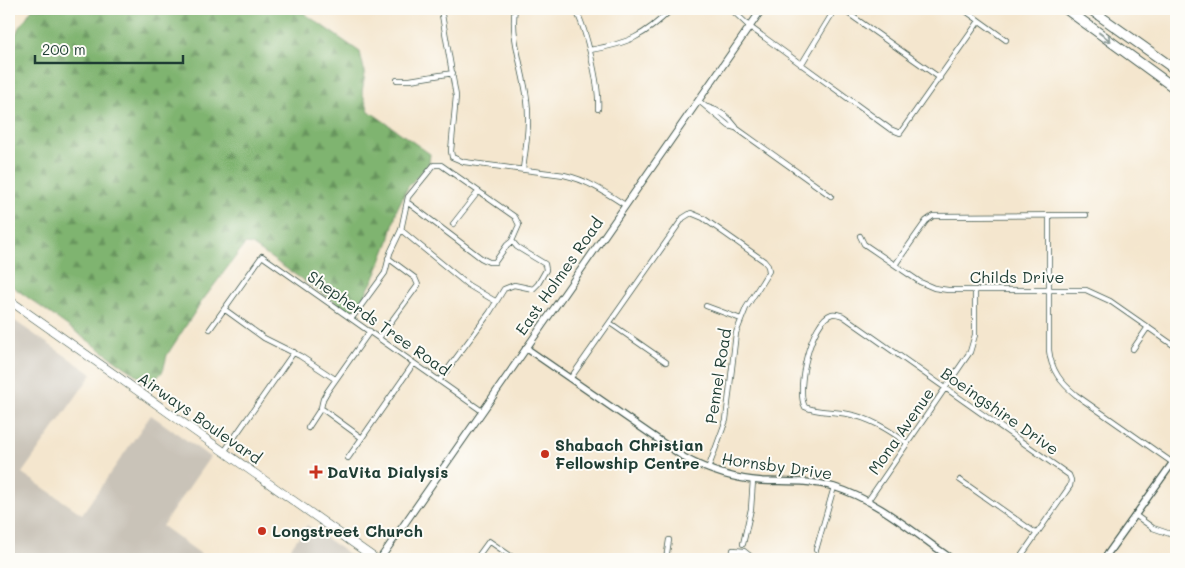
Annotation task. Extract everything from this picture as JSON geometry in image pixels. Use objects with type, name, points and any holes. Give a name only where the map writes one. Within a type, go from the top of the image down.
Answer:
[{"type":"highway","points":[[1066,9],[1176,89]]},
{"type":"highway","points":[[1090,9],[1176,70]]},
{"type":"main road","name":"East Holmes Road","points":[[378,559],[762,9]]},
{"type":"main road","name":"Airways Boulevard","points":[[9,300],[378,559]]},
{"type":"street","points":[[441,9],[456,96],[450,151],[452,157],[464,162],[564,175],[580,179],[596,186],[625,205]]},
{"type":"street","points":[[515,9],[515,29],[528,111],[528,130],[523,169]]},
{"type":"street","points":[[575,9],[580,18],[590,50],[598,109]]},
{"type":"street","points":[[590,50],[613,46],[638,37],[672,9]]},
{"type":"street","points":[[731,9],[750,27],[801,65],[890,129],[900,133],[979,21]]},
{"type":"street","points":[[801,65],[835,9]]},
{"type":"street","points":[[842,9],[940,78]]},
{"type":"street","points":[[963,9],[1006,40]]},
{"type":"street","points":[[397,80],[410,80],[452,73]]},
{"type":"street","points":[[698,101],[723,122],[736,128],[831,196]]},
{"type":"street","points":[[352,318],[383,277],[388,258],[401,230],[407,202],[414,188],[434,164],[441,165],[518,220],[518,225],[512,241],[507,244],[495,262],[489,262],[407,202]]},
{"type":"street","points":[[453,224],[478,192]]},
{"type":"street","name":"Pennel Road","points":[[610,323],[683,218],[691,213],[703,218],[752,252],[768,266],[767,277],[740,319],[734,342],[726,420],[708,469]]},
{"type":"street","points":[[895,265],[926,220],[933,216],[1086,215]]},
{"type":"street","points":[[1048,216],[1050,358],[1053,368],[1062,382],[1079,397],[1175,460],[1104,559]]},
{"type":"street","points":[[401,230],[468,285],[495,301]]},
{"type":"street","name":"Childs Drive","points":[[860,236],[864,244],[920,282],[934,288],[943,290],[1081,290],[1096,294],[1112,302],[1176,347]]},
{"type":"street","points":[[440,381],[490,312],[504,289],[509,286],[533,289],[546,270],[545,264],[512,241]]},
{"type":"street","name":"Shepherds Tree Road","points":[[224,309],[262,256],[482,411]]},
{"type":"street","points":[[379,338],[418,285],[415,278],[388,258]]},
{"type":"street","name":"Mona Avenue","points":[[867,502],[967,358],[974,341],[976,290]]},
{"type":"street","points":[[706,306],[740,319]]},
{"type":"street","points":[[210,330],[224,309],[264,338],[294,352],[336,379]]},
{"type":"street","name":"Boeingshire Drive","points":[[907,443],[873,422],[851,414],[805,407],[801,398],[803,373],[809,347],[825,319],[832,314],[843,316],[1058,466],[1070,477],[1070,486],[1019,559]]},
{"type":"street","points":[[570,379],[610,323],[666,362]]},
{"type":"street","points":[[1133,349],[1148,327]]},
{"type":"street","points":[[308,428],[321,408],[325,396],[370,331]]},
{"type":"street","name":"Hornsby Drive","points":[[526,348],[674,452],[708,469],[730,476],[753,480],[811,482],[834,488],[867,502],[952,559]]},
{"type":"street","points":[[224,452],[294,352]]},
{"type":"street","points":[[348,458],[414,363]]},
{"type":"street","points":[[321,408],[362,438]]},
{"type":"street","points":[[744,544],[751,509],[753,480]]},
{"type":"street","points":[[960,480],[1037,534]]},
{"type":"street","points":[[816,550],[834,488]]},
{"type":"street","points":[[1135,515],[1153,528],[1176,536]]},
{"type":"street","points":[[666,559],[669,540]]},
{"type":"street","points":[[476,559],[488,541],[515,559]]},
{"type":"street","points":[[732,559],[733,550],[744,551],[754,559]]},
{"type":"shaded area","points":[[9,317],[92,374],[22,473],[82,514],[151,415],[210,457],[162,526],[208,559],[9,559]]},
{"type":"shaded area","points":[[307,525],[356,559],[283,559]]},
{"type":"green space","points":[[32,9],[298,9],[360,52],[365,74],[362,92],[369,111],[430,154],[429,163],[408,187],[397,209],[389,241],[376,274],[361,303],[351,313],[252,245],[245,244],[200,304],[167,355],[163,371],[150,385],[9,284],[9,44]]},
{"type":"place","name":"Shabach Christian Fellowship Centre","points":[[545,454]]},
{"type":"place","name":"DaVita Dialysis","points":[[316,472]]},
{"type":"place","name":"Longstreet Church","points":[[262,531]]}]
